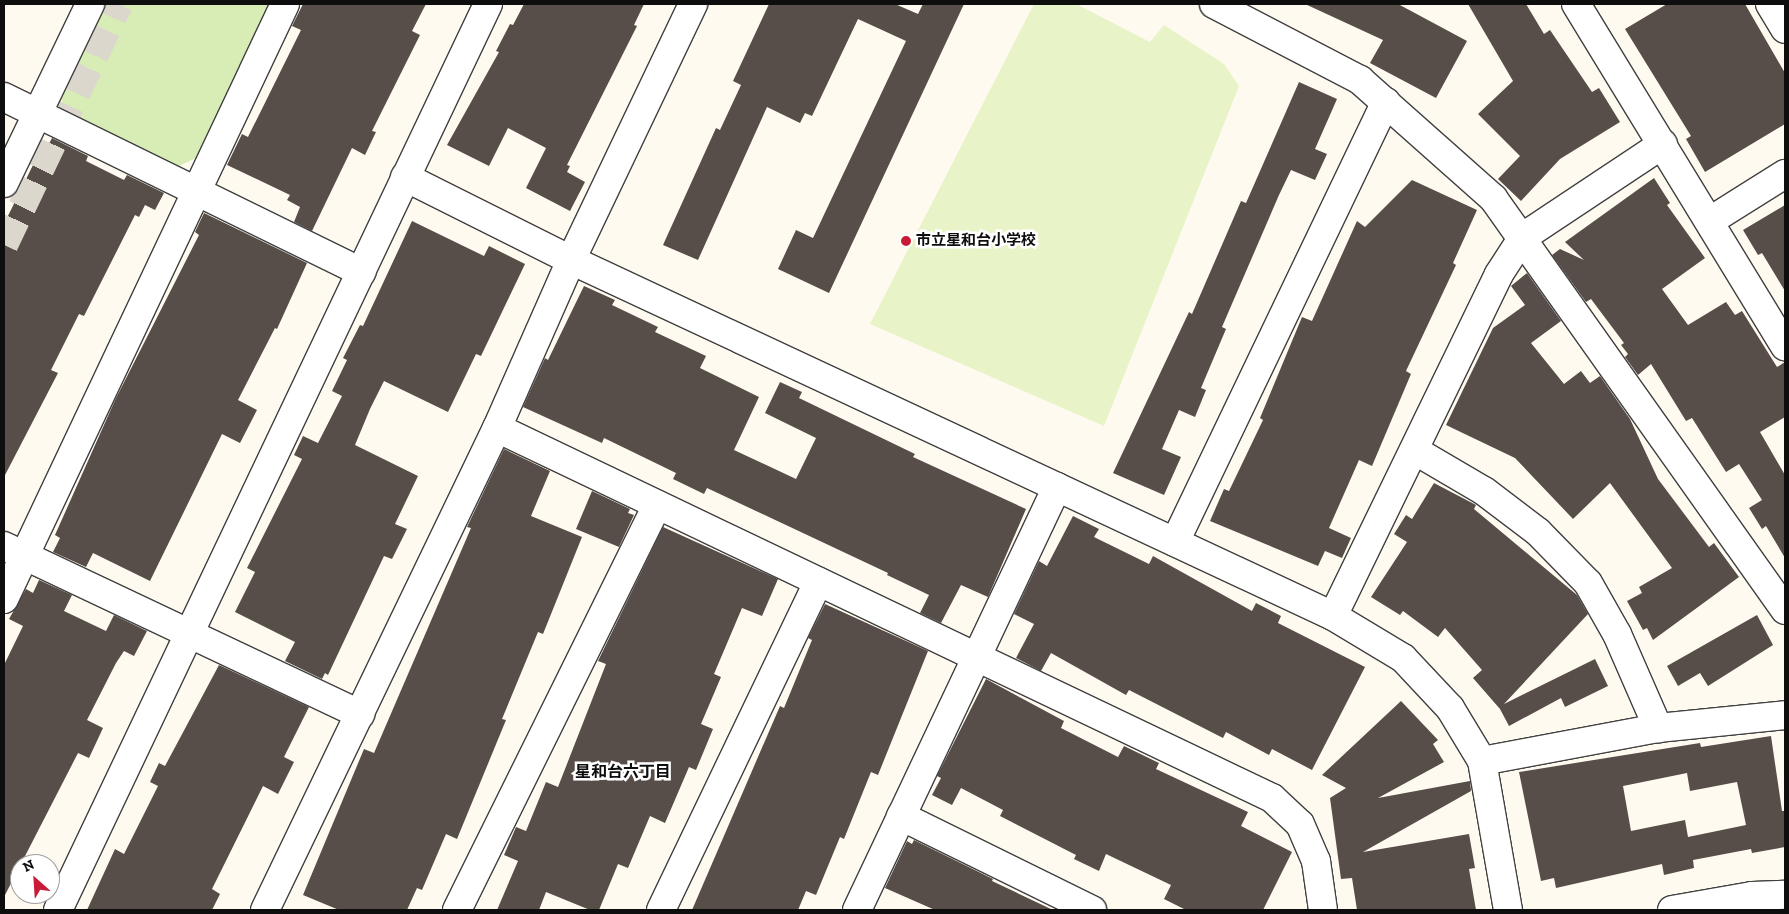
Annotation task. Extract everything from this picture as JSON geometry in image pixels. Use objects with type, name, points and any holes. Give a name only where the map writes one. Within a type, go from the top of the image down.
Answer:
[{"type":"street","points":[[4,183],[90,4]]},
{"type":"street","points":[[4,599],[14,551],[196,188],[285,4]]},
{"type":"street","points":[[58,910],[488,4]]},
{"type":"street","points":[[266,910],[497,428],[571,260],[693,4]]},
{"type":"street","points":[[1214,4],[1360,80],[1493,198],[1523,237],[1785,610]]},
{"type":"street","points":[[1576,4],[1664,144],[1785,346]]},
{"type":"street","points":[[1770,4],[1785,29]]},
{"type":"street","points":[[4,97],[36,114],[196,188],[361,272]]},
{"type":"street","points":[[1175,542],[1386,102]]},
{"type":"street","points":[[1333,616],[1499,274],[1523,237],[1664,144]]},
{"type":"street","points":[[1710,221],[1785,174]]},
{"type":"street","points":[[405,177],[571,260],[1333,616],[1403,658],[1450,708],[1482,761],[1508,910]]},
{"type":"street","points":[[497,428],[1272,798],[1300,824],[1316,861],[1323,910]]},
{"type":"street","points":[[1414,450],[1484,491],[1538,532],[1588,583],[1617,634],[1658,728]]},
{"type":"street","points":[[858,910],[974,657],[1057,487]]},
{"type":"street","points":[[457,910],[658,505]]},
{"type":"street","points":[[14,551],[190,632],[360,714]]},
{"type":"street","points":[[661,910],[818,582]]},
{"type":"street","points":[[1482,761],[1658,728],[1785,715]]},
{"type":"street","points":[[901,816],[1092,910]]},
{"type":"street","points":[[1672,910],[1752,896],[1785,895]]},
{"type":"green space","points":[[104,4],[270,4],[198,157],[177,167],[68,113],[59,95]]},
{"type":"green space","points":[[1034,4],[1076,4],[1150,42],[1164,25],[1224,64],[1239,86],[1104,426],[870,324]]},
{"type":"building","points":[[303,4],[426,4],[412,31],[420,35],[372,131],[376,132],[365,155],[352,148],[312,231],[294,222],[300,207],[287,200],[290,195],[227,165],[242,134],[248,137],[301,30],[292,26]]},
{"type":"building","points":[[524,4],[644,4],[634,25],[637,26],[567,165],[570,166],[567,172],[585,182],[570,211],[526,188],[546,148],[508,128],[489,166],[447,145],[499,52],[496,51],[510,24],[513,25]]},
{"type":"building","points":[[769,4],[895,4],[918,14],[923,4],[964,4],[829,293],[778,269],[796,230],[813,238],[906,41],[858,19],[812,116],[805,113],[800,123],[767,107],[698,260],[663,245],[716,128],[720,130],[741,85],[733,81]]},
{"type":"building","points":[[1305,4],[1398,4],[1467,41],[1436,98],[1370,63],[1383,40]]},
{"type":"building","points":[[1468,4],[1526,4],[1544,34],[1550,30],[1592,92],[1599,88],[1620,122],[1560,159],[1521,201],[1498,179],[1520,156],[1478,114],[1513,81]]},
{"type":"building","points":[[1667,4],[1745,4],[1785,73],[1785,124],[1705,172],[1686,139],[1691,136],[1625,29]]},
{"type":"building","points":[[1299,82],[1337,99],[1315,149],[1327,154],[1315,180],[1291,170],[1279,195],[1222,327],[1226,329],[1201,388],[1206,390],[1195,417],[1179,410],[1162,449],[1181,457],[1164,495],[1113,473],[1189,312],[1192,314],[1241,201],[1246,203]]},
{"type":"building","points":[[52,138],[88,156],[86,161],[124,180],[127,175],[164,193],[155,210],[145,205],[139,217],[135,215],[84,316],[79,314],[51,370],[58,373],[4,477],[4,224],[34,163],[38,165]]},
{"type":"building","points":[[1654,178],[1670,203],[1667,205],[1705,258],[1662,289],[1688,325],[1726,302],[1735,315],[1742,311],[1777,367],[1785,362],[1785,417],[1760,432],[1785,475],[1785,558],[1766,526],[1762,529],[1749,508],[1762,500],[1739,464],[1726,472],[1692,418],[1686,421],[1651,364],[1638,375],[1625,357],[1628,354],[1621,345],[1624,343],[1591,299],[1586,302],[1552,255],[1560,249],[1584,260],[1565,242]]},
{"type":"building","points":[[1412,180],[1477,210],[1453,263],[1456,265],[1406,371],[1411,374],[1372,466],[1359,460],[1329,528],[1351,538],[1342,558],[1325,551],[1318,566],[1210,521],[1224,489],[1229,491],[1263,420],[1260,418],[1302,317],[1312,321],[1357,221],[1365,227]]},
{"type":"building","points":[[1785,205],[1785,291],[1762,253],[1758,255],[1743,230]]},
{"type":"building","points":[[204,213],[307,263],[277,329],[275,328],[238,400],[257,410],[240,443],[222,434],[150,581],[93,553],[86,567],[53,552],[60,538],[55,535],[116,398],[199,235],[195,232]]},
{"type":"building","points":[[412,221],[484,256],[489,246],[525,264],[481,356],[476,354],[448,412],[384,381],[370,409],[355,445],[418,476],[395,524],[407,529],[392,559],[384,556],[328,675],[325,673],[322,679],[285,661],[295,642],[235,612],[255,572],[247,568],[302,459],[294,455],[303,436],[318,443],[342,396],[332,391],[347,360],[343,358],[360,325],[363,326]]},
{"type":"building","points":[[1527,273],[1561,321],[1531,343],[1564,384],[1581,371],[1590,383],[1600,376],[1630,419],[1658,479],[1709,547],[1714,543],[1739,577],[1653,640],[1647,628],[1643,630],[1627,601],[1642,593],[1639,587],[1672,568],[1610,483],[1573,519],[1515,458],[1446,425],[1493,328],[1525,305],[1511,286]]},
{"type":"building","points":[[584,286],[615,300],[612,305],[658,327],[655,332],[706,356],[700,368],[759,397],[734,450],[796,479],[816,438],[765,413],[780,382],[802,392],[799,398],[915,454],[913,457],[1026,509],[988,597],[961,585],[941,623],[920,613],[929,595],[887,575],[888,573],[707,488],[704,494],[673,479],[676,473],[604,438],[602,443],[523,407],[545,358],[548,360]]},
{"type":"building","points":[[504,449],[550,471],[531,516],[582,537],[543,634],[538,632],[502,719],[506,720],[457,839],[446,834],[422,890],[417,888],[407,910],[339,910],[303,895],[364,749],[374,753],[471,528],[467,527]]},
{"type":"building","points":[[1434,483],[1476,505],[1474,509],[1577,595],[1588,614],[1504,704],[1595,659],[1608,686],[1565,707],[1561,698],[1509,726],[1500,709],[1473,678],[1482,670],[1445,628],[1438,637],[1403,611],[1400,615],[1371,597],[1407,542],[1394,534],[1406,515],[1412,519]]},
{"type":"building","points":[[592,491],[630,509],[628,513],[634,515],[619,547],[576,529]]},
{"type":"building","points":[[1073,516],[1099,529],[1094,537],[1149,564],[1153,556],[1252,611],[1256,603],[1281,616],[1278,623],[1365,667],[1312,770],[1272,749],[1269,755],[1226,732],[1223,738],[1129,690],[1126,695],[1051,653],[1041,671],[1016,658],[1034,624],[1014,614],[1039,561],[1047,566]]},
{"type":"building","points":[[663,527],[778,579],[762,616],[742,608],[714,674],[721,677],[701,724],[713,729],[696,770],[689,767],[665,823],[650,816],[628,868],[618,864],[599,910],[590,910],[546,892],[539,910],[497,910],[518,861],[504,855],[516,827],[526,831],[546,782],[558,787],[606,664],[598,661]]},
{"type":"building","points":[[39,580],[72,595],[64,611],[106,631],[114,615],[147,631],[134,656],[124,651],[87,720],[103,728],[89,758],[78,753],[26,854],[10,854],[10,885],[4,897],[4,665],[23,626],[9,619],[26,589],[33,593]]},
{"type":"building","points":[[825,604],[928,651],[878,775],[871,772],[844,839],[840,837],[816,895],[806,891],[798,910],[692,910],[780,706],[784,708],[812,640],[808,638]]},
{"type":"building","points":[[1757,615],[1773,645],[1708,686],[1700,673],[1678,686],[1667,666]]},
{"type":"building","points":[[219,665],[309,707],[284,757],[294,762],[278,794],[263,786],[212,889],[220,894],[212,910],[87,910],[115,849],[124,854],[158,786],[150,782],[159,763],[165,766]]},
{"type":"building","points":[[986,679],[1064,721],[1061,728],[1118,757],[1124,746],[1159,763],[1156,769],[1248,812],[1241,826],[1292,852],[1263,910],[1186,910],[1164,899],[1171,885],[1106,854],[1099,871],[1074,859],[1076,855],[1000,816],[1003,810],[961,788],[952,805],[932,795],[941,778],[937,776]]},
{"type":"building","points":[[1401,701],[1438,740],[1433,744],[1444,762],[1378,798],[1470,781],[1471,791],[1363,852],[1469,834],[1475,868],[1469,869],[1476,910],[1357,910],[1352,878],[1341,879],[1330,798],[1346,788],[1322,775]]},
{"type":"building","points":[[1771,736],[1782,811],[1785,811],[1785,847],[1752,853],[1751,849],[1693,860],[1694,868],[1664,875],[1662,864],[1556,888],[1554,878],[1541,881],[1519,772],[1700,743],[1701,747]],"holes":[[[1687,773],[1690,791],[1737,782],[1746,825],[1688,837],[1685,820],[1631,831],[1623,786]]]},
{"type":"building","points":[[914,840],[993,879],[992,881],[1053,910],[935,910],[885,888],[907,841],[912,844]]},
{"type":"tunnel","points":[[4,245],[119,4]]},
{"type":"place","name":"市立星和台小学校","points":[[906,241]]},
{"type":"district","name":"星和台六丁目","points":[[623,772]]}]
